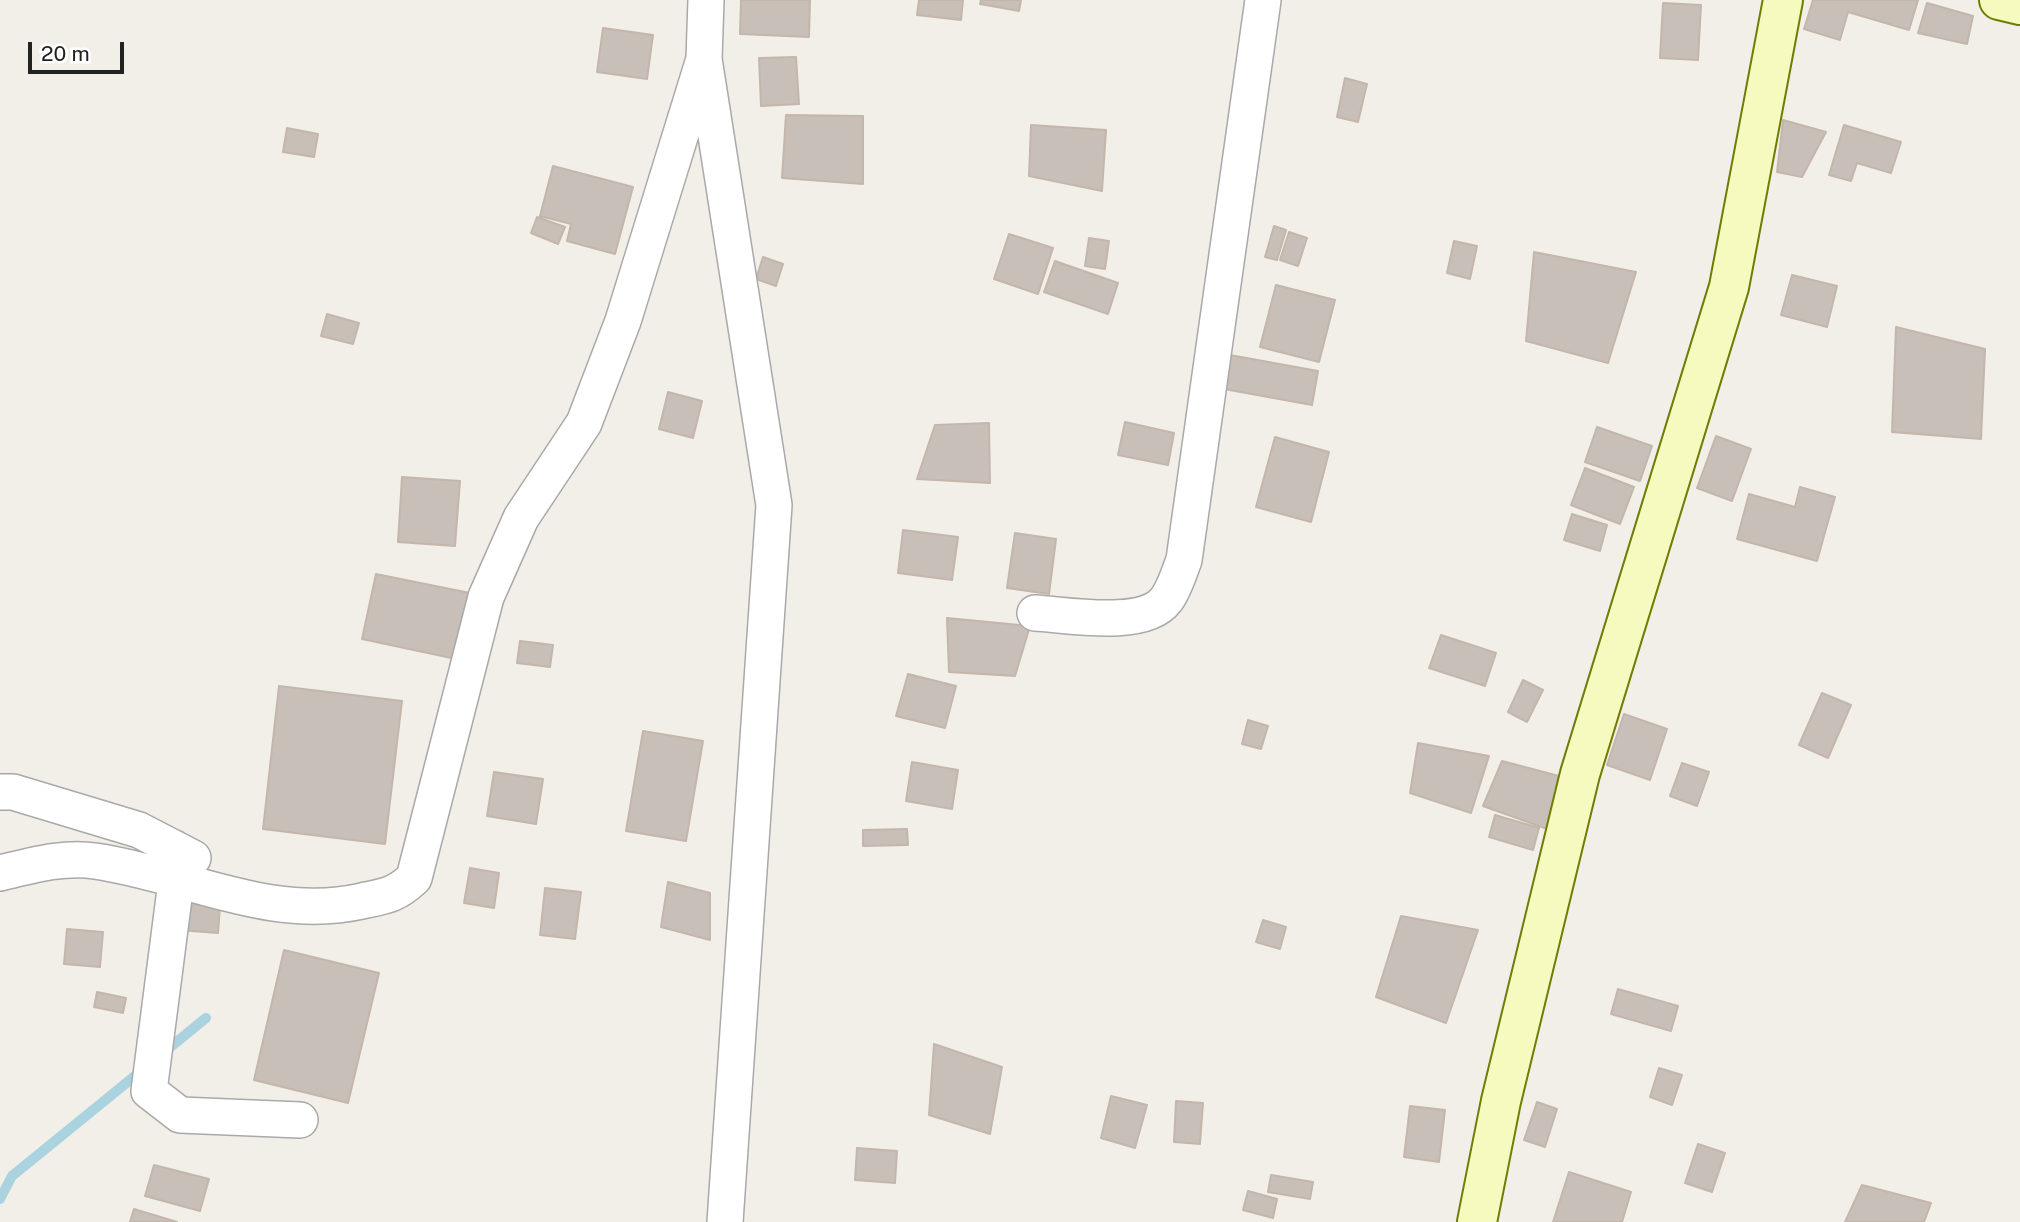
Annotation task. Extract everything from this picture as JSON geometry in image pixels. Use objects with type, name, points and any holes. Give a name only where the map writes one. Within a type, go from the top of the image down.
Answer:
[{"type":"street","points":[[706,0],[704,59],[774,505],[725,1222]]},
{"type":"street","points":[[1035,613],[1133,618],[1154,612],[1167,600],[1184,560],[1263,0]]},
{"type":"street","points":[[1477,1222],[1501,1101],[1580,774],[1729,287],[1783,0]]},
{"type":"street","points":[[1999,0],[2020,5]]},
{"type":"street","points":[[0,873],[49,862],[94,860],[175,865],[283,906],[333,908],[398,893],[414,878],[486,597],[521,518],[584,423],[623,321],[704,59]]},
{"type":"street","points":[[0,792],[13,792],[139,830],[175,865]]},
{"type":"street","points":[[175,865],[149,1091],[180,1115],[300,1120]]},
{"type":"building","points":[[741,0],[810,0],[809,37],[740,34]]},
{"type":"building","points":[[919,0],[963,0],[961,20],[917,15]]},
{"type":"building","points":[[981,0],[1021,0],[1019,11],[980,4]]},
{"type":"building","points":[[1813,0],[1918,0],[1909,30],[1848,12],[1840,40],[1804,29]]},
{"type":"building","points":[[1663,3],[1701,5],[1698,60],[1660,58]]},
{"type":"building","points":[[1927,3],[1973,16],[1967,44],[1918,33]]},
{"type":"building","points":[[603,28],[653,35],[647,79],[597,72]]},
{"type":"building","points":[[796,57],[799,104],[761,106],[759,58]]},
{"type":"building","points":[[1345,78],[1367,84],[1358,122],[1337,117]]},
{"type":"building","points":[[786,115],[863,116],[863,184],[782,178]]},
{"type":"building","points":[[1783,120],[1826,132],[1802,177],[1777,172]]},
{"type":"building","points":[[1031,125],[1106,130],[1102,191],[1029,176]]},
{"type":"building","points":[[1844,125],[1901,142],[1891,173],[1857,163],[1851,181],[1829,175]]},
{"type":"building","points":[[287,128],[318,134],[314,157],[283,152]]},
{"type":"building","points":[[553,166],[633,187],[615,254],[567,241],[571,224],[540,216]]},
{"type":"building","points":[[537,217],[565,227],[558,244],[531,233]]},
{"type":"building","points":[[1274,226],[1286,230],[1277,260],[1265,257]]},
{"type":"building","points":[[1289,232],[1307,238],[1298,266],[1280,260]]},
{"type":"building","points":[[1009,234],[1053,248],[1038,294],[994,279]]},
{"type":"building","points":[[1089,238],[1109,241],[1105,269],[1085,266]]},
{"type":"building","points":[[1454,241],[1477,246],[1470,279],[1447,273]]},
{"type":"building","points":[[1534,252],[1636,272],[1608,363],[1526,341]]},
{"type":"building","points":[[763,257],[783,264],[776,286],[756,279]]},
{"type":"building","points":[[1055,261],[1118,283],[1108,314],[1044,292]]},
{"type":"building","points":[[1792,275],[1837,286],[1827,327],[1781,315]]},
{"type":"building","points":[[1276,285],[1335,300],[1319,362],[1260,347]]},
{"type":"building","points":[[327,314],[359,323],[353,344],[321,336]]},
{"type":"building","points":[[1896,327],[1985,349],[1981,439],[1892,432]]},
{"type":"building","points":[[1230,355],[1318,371],[1312,405],[1224,389]]},
{"type":"building","points":[[668,392],[702,401],[693,438],[659,429]]},
{"type":"building","points":[[1125,422],[1174,433],[1168,465],[1118,455]]},
{"type":"building","points":[[989,423],[990,483],[917,479],[935,425]]},
{"type":"building","points":[[1597,427],[1652,446],[1640,481],[1585,462]]},
{"type":"building","points":[[1716,436],[1751,449],[1732,501],[1697,488]]},
{"type":"building","points":[[1275,437],[1329,452],[1311,522],[1256,507]]},
{"type":"building","points":[[1585,468],[1634,487],[1620,524],[1571,505]]},
{"type":"building","points":[[402,477],[460,481],[455,546],[398,542]]},
{"type":"building","points":[[1800,487],[1835,497],[1817,561],[1737,539],[1749,494],[1795,507]]},
{"type":"building","points":[[1572,514],[1607,525],[1600,551],[1564,540]]},
{"type":"building","points":[[903,530],[958,537],[952,580],[898,573]]},
{"type":"building","points":[[1015,533],[1056,539],[1049,594],[1007,588]]},
{"type":"building","points":[[376,574],[470,593],[456,659],[362,639]]},
{"type":"building","points":[[947,618],[1030,626],[1015,676],[949,672]]},
{"type":"building","points":[[1441,635],[1496,653],[1485,686],[1429,668]]},
{"type":"building","points":[[520,641],[553,645],[550,667],[517,663]]},
{"type":"building","points":[[908,674],[956,686],[945,728],[896,716]]},
{"type":"building","points":[[1523,680],[1543,690],[1527,722],[1508,712]]},
{"type":"building","points":[[279,686],[402,701],[385,844],[263,829]]},
{"type":"building","points":[[1822,693],[1851,705],[1828,758],[1799,745]]},
{"type":"building","points":[[1624,714],[1667,729],[1650,780],[1607,765]]},
{"type":"building","points":[[1248,720],[1268,726],[1261,749],[1242,744]]},
{"type":"building","points":[[643,731],[703,741],[686,841],[626,831]]},
{"type":"building","points":[[1418,743],[1489,756],[1471,813],[1410,793]]},
{"type":"building","points":[[1502,761],[1559,776],[1550,830],[1483,806]]},
{"type":"building","points":[[912,762],[958,770],[952,809],[906,801]]},
{"type":"building","points":[[1682,763],[1709,772],[1697,806],[1670,796]]},
{"type":"building","points":[[494,772],[543,779],[536,824],[487,816]]},
{"type":"building","points":[[1495,815],[1539,828],[1533,850],[1489,837]]},
{"type":"building","points":[[907,829],[908,845],[863,846],[863,830]]},
{"type":"building","points":[[470,868],[499,873],[494,908],[464,903]]},
{"type":"building","points":[[668,882],[710,893],[710,940],[661,927]]},
{"type":"building","points":[[545,888],[581,892],[575,939],[540,935]]},
{"type":"building","points":[[181,890],[221,893],[218,933],[178,930]]},
{"type":"building","points":[[1401,916],[1478,930],[1446,1023],[1376,997]]},
{"type":"building","points":[[1263,920],[1286,927],[1280,949],[1256,942]]},
{"type":"building","points":[[67,929],[103,932],[100,967],[64,964]]},
{"type":"building","points":[[284,950],[379,973],[348,1103],[254,1080]]},
{"type":"building","points":[[1618,989],[1678,1006],[1671,1031],[1611,1014]]},
{"type":"building","points":[[97,992],[126,998],[123,1013],[94,1007]]},
{"type":"building","points":[[934,1044],[1002,1067],[990,1134],[929,1115]]},
{"type":"building","points":[[1659,1068],[1682,1075],[1672,1105],[1650,1097]]},
{"type":"building","points":[[1111,1096],[1147,1105],[1135,1148],[1101,1138]]},
{"type":"building","points":[[1176,1101],[1203,1103],[1200,1144],[1174,1142]]},
{"type":"building","points":[[1537,1102],[1557,1109],[1545,1147],[1524,1140]]},
{"type":"building","points":[[1410,1106],[1445,1110],[1439,1162],[1404,1157]]},
{"type":"building","points":[[1698,1144],[1725,1153],[1712,1192],[1685,1183]]},
{"type":"building","points":[[857,1148],[897,1151],[895,1183],[855,1180]]},
{"type":"building","points":[[154,1165],[209,1179],[200,1211],[145,1196]]},
{"type":"building","points":[[1569,1172],[1631,1192],[1622,1222],[1553,1222]]},
{"type":"building","points":[[1271,1175],[1313,1182],[1310,1199],[1268,1192]]},
{"type":"building","points":[[1862,1185],[1931,1203],[1924,1222],[1845,1222]]},
{"type":"building","points":[[1248,1191],[1277,1199],[1273,1218],[1243,1210]]},
{"type":"building","points":[[134,1209],[177,1222],[130,1222]]},
{"type":"waterway","points":[[163,1053],[206,1018]]},
{"type":"waterway","points":[[0,1199],[12,1176],[141,1071]]}]
